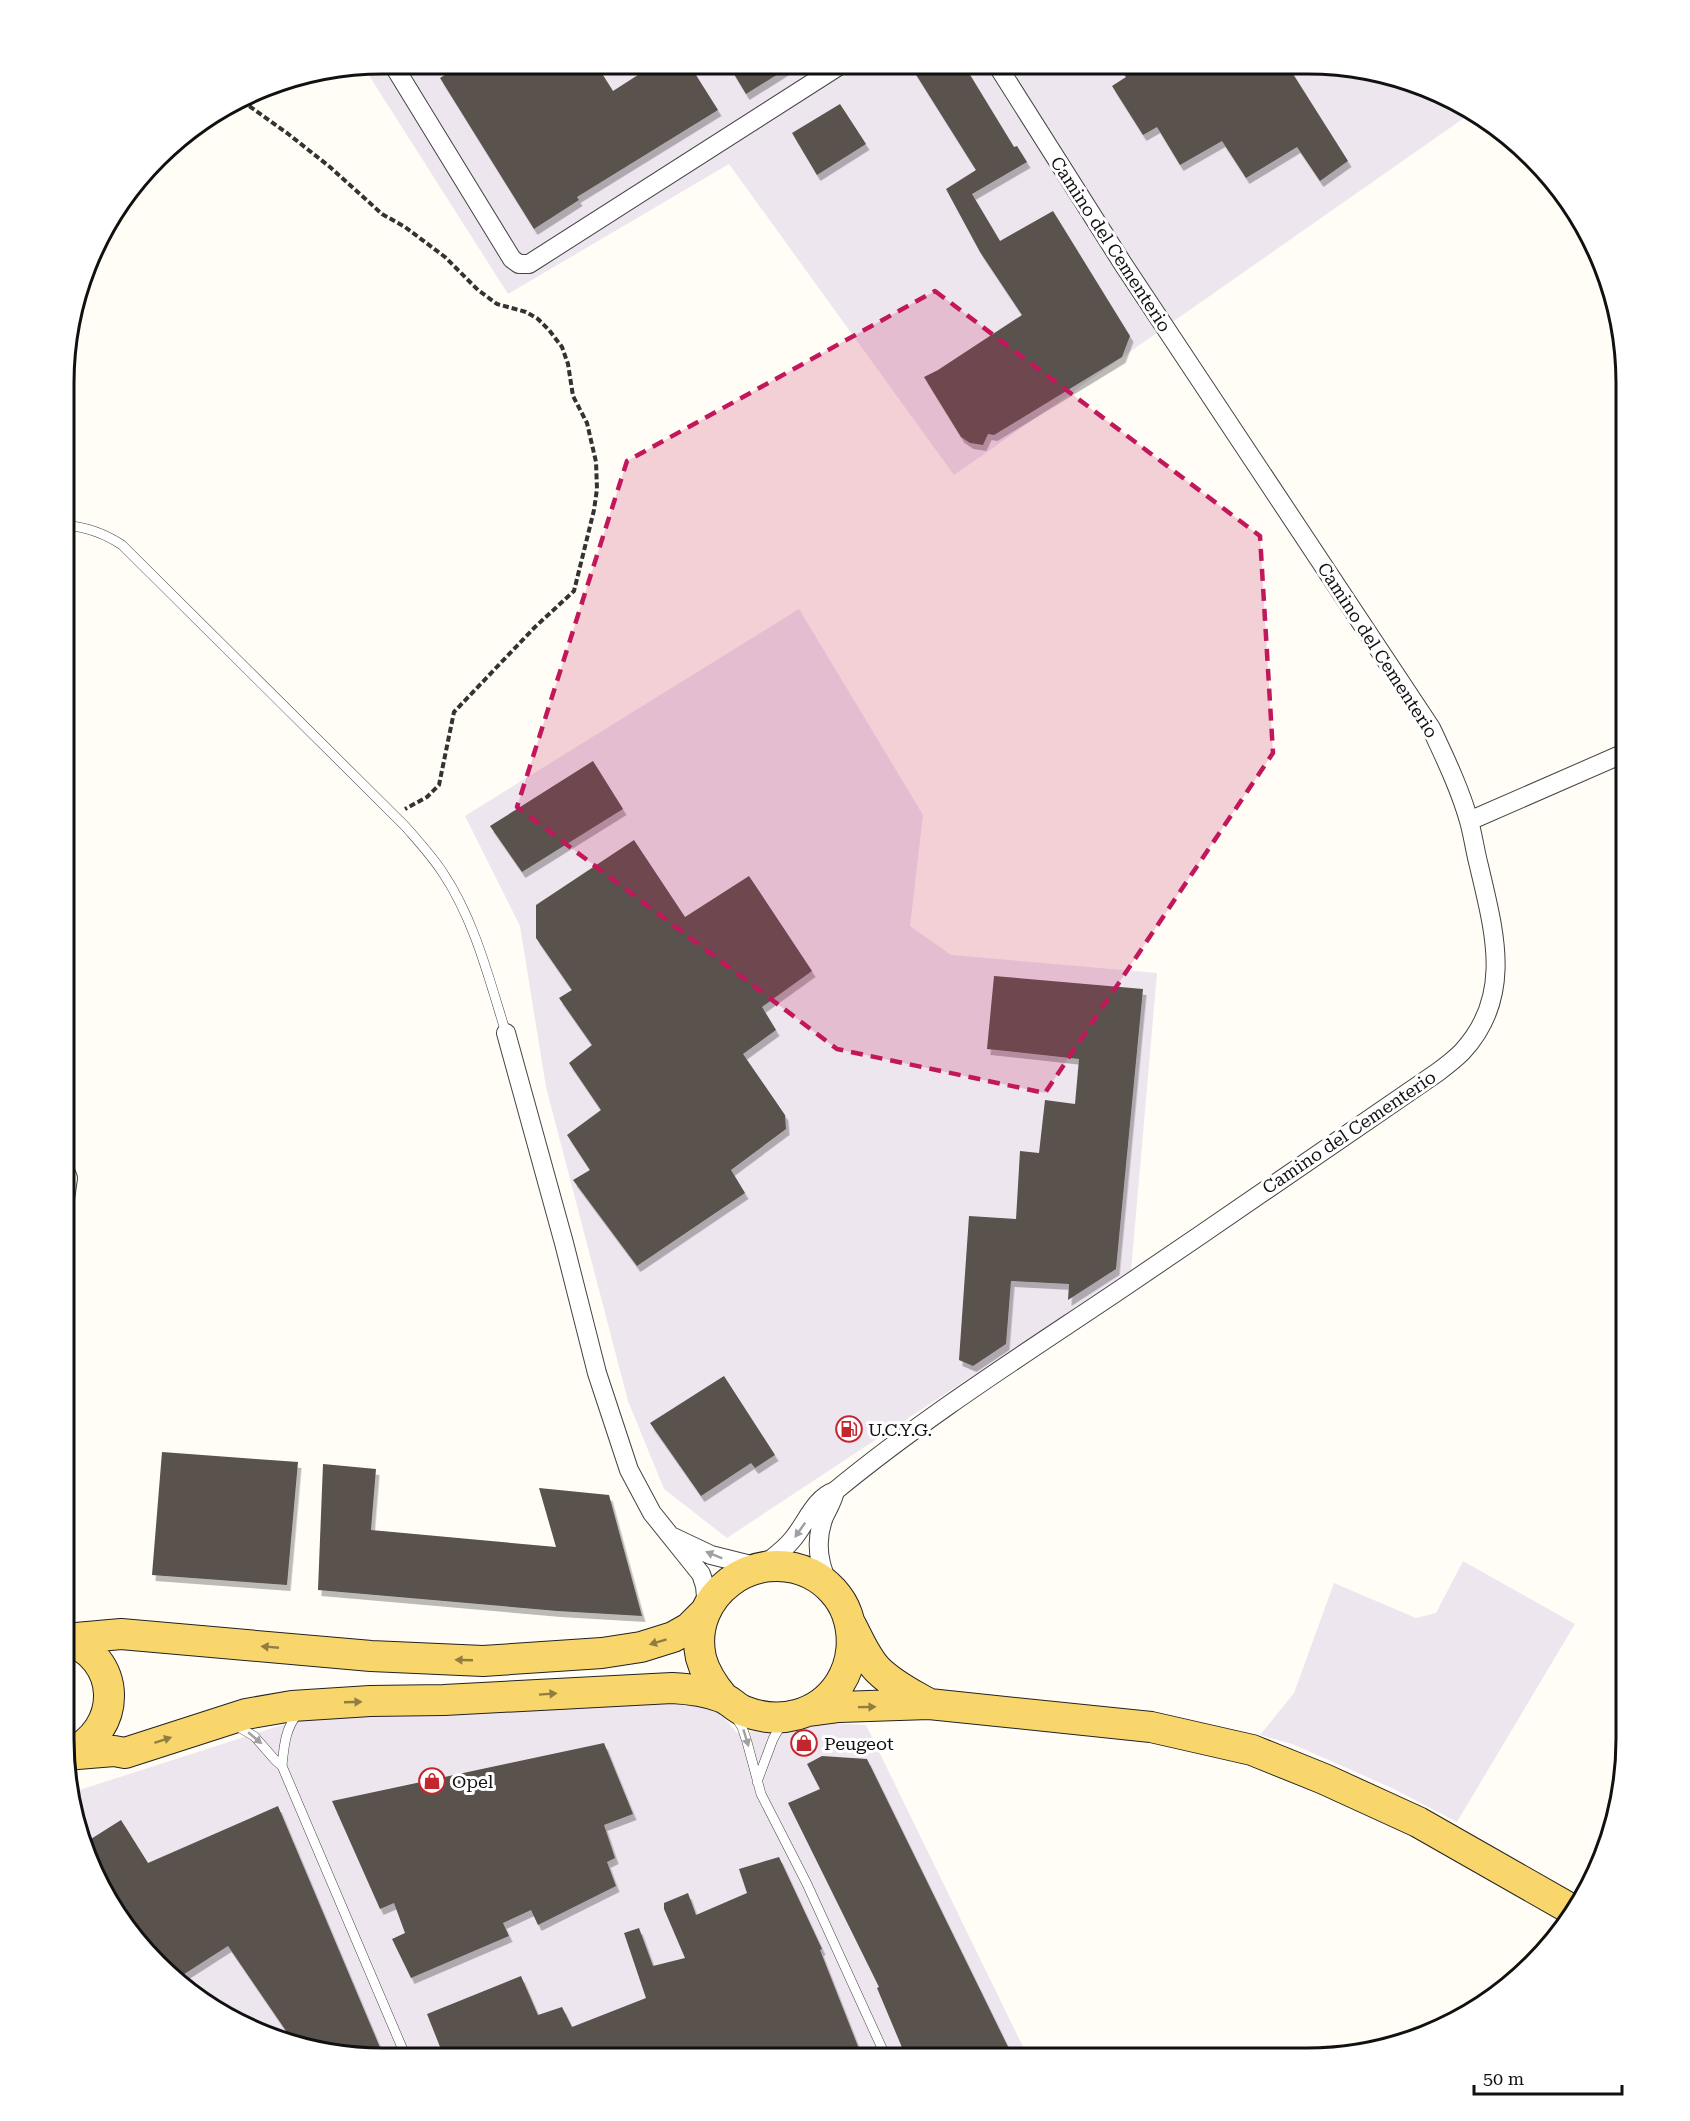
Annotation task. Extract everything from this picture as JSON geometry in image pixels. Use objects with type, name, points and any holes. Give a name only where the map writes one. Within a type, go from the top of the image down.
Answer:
[{"type":"main road","points":[[929,1704],[892,1682],[877,1669],[867,1656],[842,1604],[830,1587],[804,1570],[789,1566],[760,1567],[742,1573],[715,1596],[707,1610],[702,1626],[701,1657],[709,1678],[724,1698],[741,1710],[763,1717],[839,1707],[929,1704],[1151,1726],[1252,1750],[1324,1779],[1418,1822],[1566,1906]]},
{"type":"main road","points":[[74,1633],[121,1634],[371,1656],[483,1661],[602,1653],[641,1647],[673,1637],[689,1628],[707,1610]]},
{"type":"main road","points":[[797,1714],[830,1695],[845,1674],[851,1658],[853,1640],[850,1623]]},
{"type":"main road","points":[[74,1641],[94,1657],[104,1672],[109,1697],[104,1723],[94,1737],[74,1751]]},
{"type":"main road","points":[[75,1771],[221,1722],[271,1708],[306,1704],[444,1700],[672,1688],[694,1690],[724,1698]]},
{"type":"main road","points":[[74,1754],[107,1751],[125,1753]]},
{"type":"street","points":[[401,74],[512,259],[519,264],[529,264],[826,74]]},
{"type":"street","name":"Camino del Cementerio","points":[[760,1567],[788,1545],[826,1494],[835,1491],[955,1401],[1419,1085],[1462,1051],[1480,1026],[1491,1000],[1497,976],[1494,932],[1469,820],[1460,793],[1431,728],[1123,264],[1003,74]]},
{"type":"street","points":[[1469,820],[1616,757]]},
{"type":"street","points":[[506,1033],[597,1373],[629,1470],[652,1513],[677,1547],[701,1574],[707,1610]]},
{"type":"street","points":[[830,1587],[822,1572],[818,1544],[824,1517],[835,1491]]},
{"type":"street","points":[[671,1536],[711,1555],[760,1567]]},
{"type":"lane","points":[[74,527],[104,534],[122,545],[393,815],[429,854],[461,903],[477,941],[506,1033]]},
{"type":"lane","points":[[724,1698],[742,1727],[761,1794],[807,1884],[882,2048]]},
{"type":"lane","points":[[282,1766],[287,1732],[306,1704]]},
{"type":"lane","points":[[757,1782],[773,1739],[797,1714]]},
{"type":"lane","points":[[221,1722],[232,1724],[254,1736],[282,1766],[402,2048]]},
{"type":"path","points":[[246,105],[330,167],[382,214],[405,227],[445,257],[478,290],[497,304],[526,312],[549,330],[562,347],[573,382],[573,396],[587,423],[596,462],[597,489],[594,510],[574,591],[535,627],[454,712],[439,785],[427,797],[393,815]]},
{"type":"highlighted area","points":[[935,291],[1260,536],[1273,753],[1045,1093],[837,1049],[517,807],[627,461]]},
{"type":"shaded area","points":[[368,74],[1328,74],[1388,84],[1426,97],[1465,117],[954,475],[729,164],[508,294]]},
{"type":"shaded area","points":[[799,609],[923,815],[910,926],[951,955],[1157,973],[1131,1271],[727,1538],[664,1489],[628,1401],[546,1087],[520,926],[465,816]]},
{"type":"shaded area","points":[[1463,1561],[1575,1624],[1457,1822],[1392,1788],[1292,1744],[1260,1735],[1294,1693],[1334,1583],[1416,1618],[1436,1613]]},
{"type":"shaded area","points":[[679,1698],[719,1711],[737,1733],[831,1723],[866,1725],[1024,2048],[382,2048],[322,2042],[283,2031],[246,2016],[194,1984],[164,1957],[137,1927],[115,1893],[97,1857],[84,1819],[78,1791],[310,1716]]},
{"type":"building","points":[[446,74],[602,74],[613,91],[639,74],[695,74],[718,110],[577,197],[579,200],[534,229],[440,78]]},
{"type":"building","points":[[734,74],[778,74],[746,94]]},
{"type":"building","points":[[916,74],[969,74],[1014,147],[1017,146],[1027,162],[972,194],[1000,241],[1053,211],[1130,336],[1122,357],[994,435],[988,434],[983,445],[970,443],[961,437],[924,377],[1022,315],[980,252],[946,189],[976,170]]},
{"type":"building","points":[[1124,74],[1293,74],[1348,161],[1320,181],[1297,147],[1246,178],[1222,141],[1180,165],[1157,127],[1143,135],[1112,86],[1126,77]]},
{"type":"building","points":[[840,104],[866,144],[817,175],[792,133]]},
{"type":"building","points":[[593,761],[623,809],[522,872],[490,826]]},
{"type":"building","points":[[634,840],[685,917],[749,876],[812,971],[762,1007],[776,1030],[743,1054],[785,1115],[786,1129],[731,1170],[745,1193],[637,1266],[573,1180],[590,1170],[567,1135],[601,1110],[569,1063],[592,1045],[559,998],[572,990],[536,938],[536,905]]},
{"type":"building","points":[[994,976],[1143,989],[1116,1269],[1068,1300],[1069,1284],[1011,1281],[1006,1344],[973,1366],[959,1360],[969,1216],[1016,1219],[1020,1151],[1039,1153],[1045,1100],[1075,1104],[1079,1059],[987,1049]]},
{"type":"building","points":[[724,1376],[775,1455],[755,1468],[751,1463],[701,1496],[650,1423]]},
{"type":"building","points":[[162,1452],[298,1462],[287,1585],[152,1575]]},
{"type":"building","points":[[323,1464],[376,1469],[371,1530],[556,1547],[539,1488],[609,1495],[642,1616],[557,1611],[318,1590]]},
{"type":"building","points":[[604,1743],[633,1814],[604,1825],[615,1858],[607,1862],[616,1886],[538,1925],[531,1910],[503,1923],[509,1936],[411,1978],[392,1939],[405,1933],[394,1903],[380,1909],[332,1801]]},
{"type":"building","points":[[822,1756],[867,1759],[1009,2048],[902,2048],[877,1988],[879,1987],[788,1803],[820,1789],[807,1764]]},
{"type":"building","points":[[278,1806],[380,2048],[322,2042],[287,2032],[228,1946],[183,1975],[137,1927],[105,1875],[90,1839],[121,1820],[148,1863]]},
{"type":"building","points":[[779,1857],[822,1949],[820,1950],[859,2048],[440,2048],[427,2014],[521,1976],[538,2015],[562,2007],[572,2027],[646,1998],[624,1933],[639,1928],[653,1966],[685,1958],[664,1909],[664,1903],[688,1893],[696,1915],[747,1893],[739,1869]]},
{"type":"place","name":"U.C.Y.G.","points":[[849,1429]]},
{"type":"place","name":"Peugeot","points":[[804,1743]]},
{"type":"place","name":"Opel","points":[[432,1781]]}]
